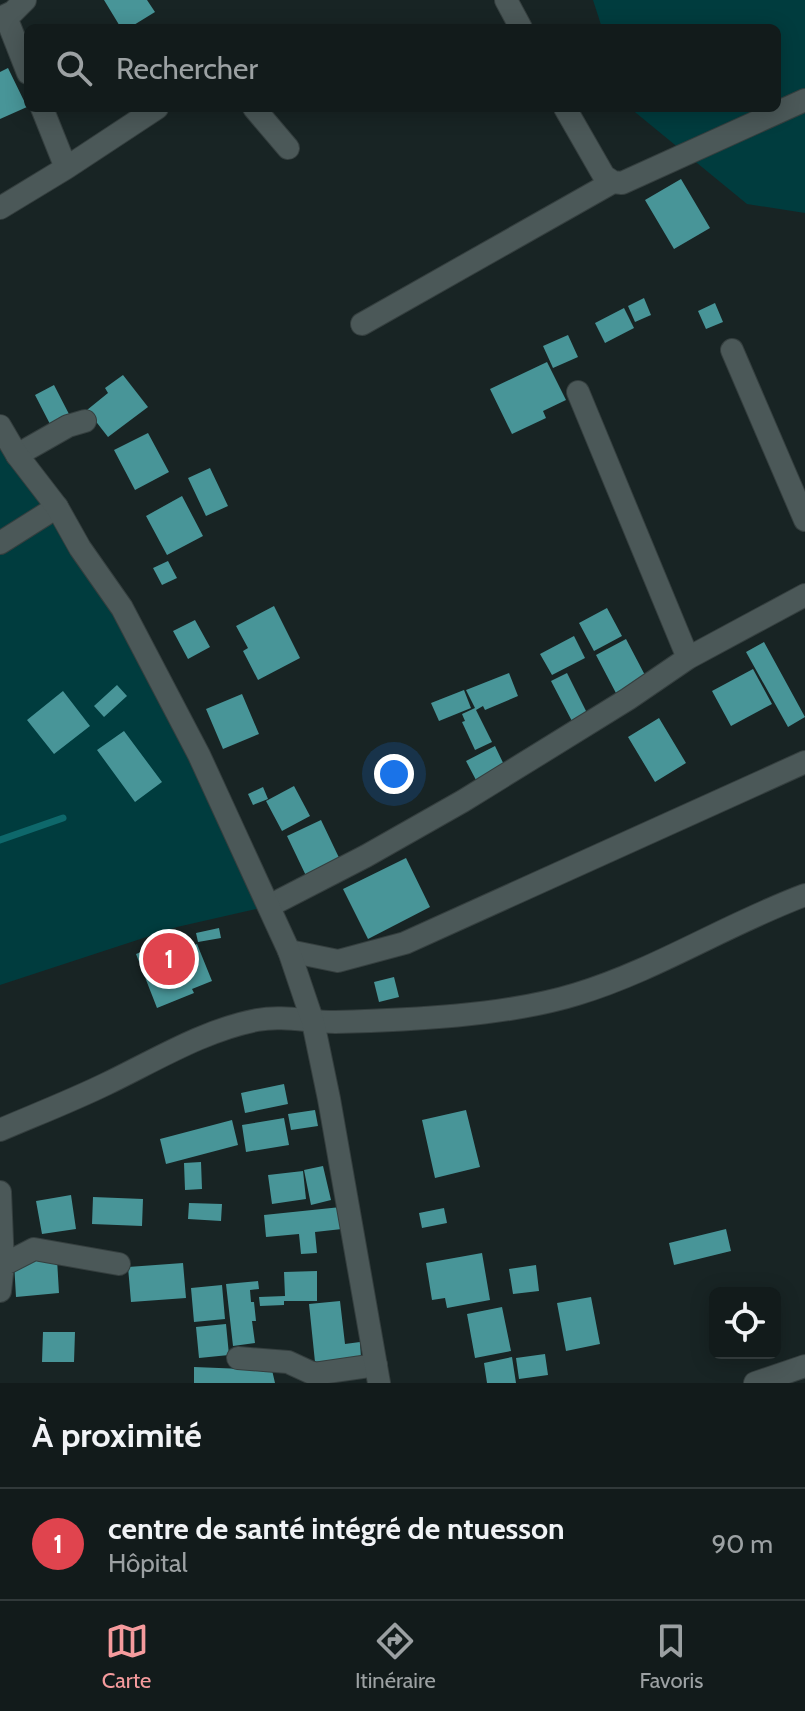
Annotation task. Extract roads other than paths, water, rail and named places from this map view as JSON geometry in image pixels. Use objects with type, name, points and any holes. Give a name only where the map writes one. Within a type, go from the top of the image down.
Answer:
[{"type":"street","points":[[24,64],[3,18],[25,0]]},
{"type":"street","points":[[506,0],[519,24]]},
{"type":"street","points":[[781,111],[805,100]]},
{"type":"street","points":[[44,112],[66,168]]},
{"type":"street","points":[[0,208],[151,112]]},
{"type":"street","points":[[257,112],[288,148]]},
{"type":"street","points":[[567,112],[597,167],[613,182],[622,183],[779,112]]},
{"type":"street","points":[[362,324],[613,182]]},
{"type":"street","points":[[732,350],[805,520]]},
{"type":"street","points":[[578,392],[688,658]]},
{"type":"street","points":[[17,455],[68,426],[85,421]]},
{"type":"street","points":[[0,426],[122,608],[199,755],[269,906],[289,951],[313,1022],[350,1209],[378,1374],[314,1374],[288,1362],[238,1358]]},
{"type":"street","points":[[0,543],[57,507]]},
{"type":"street","points":[[269,906],[463,801],[628,699],[688,658],[805,595]]},
{"type":"street","points":[[289,951],[338,961],[405,943],[805,762]]},
{"type":"street","points":[[0,1130],[204,1038],[241,1025],[277,1017],[313,1022],[443,1016],[509,1008],[575,995],[632,974],[805,895]]},
{"type":"street","points":[[0,1192],[3,1265],[0,1291]]},
{"type":"street","points":[[3,1265],[34,1249],[119,1264]]},
{"type":"street","points":[[755,1383],[780,1379],[805,1366]]},
{"type":"waterway","points":[[0,840],[63,818]]},
{"type":"place","name":"centre de santé intégré de ntuesson","points":[[169,959]]}]
